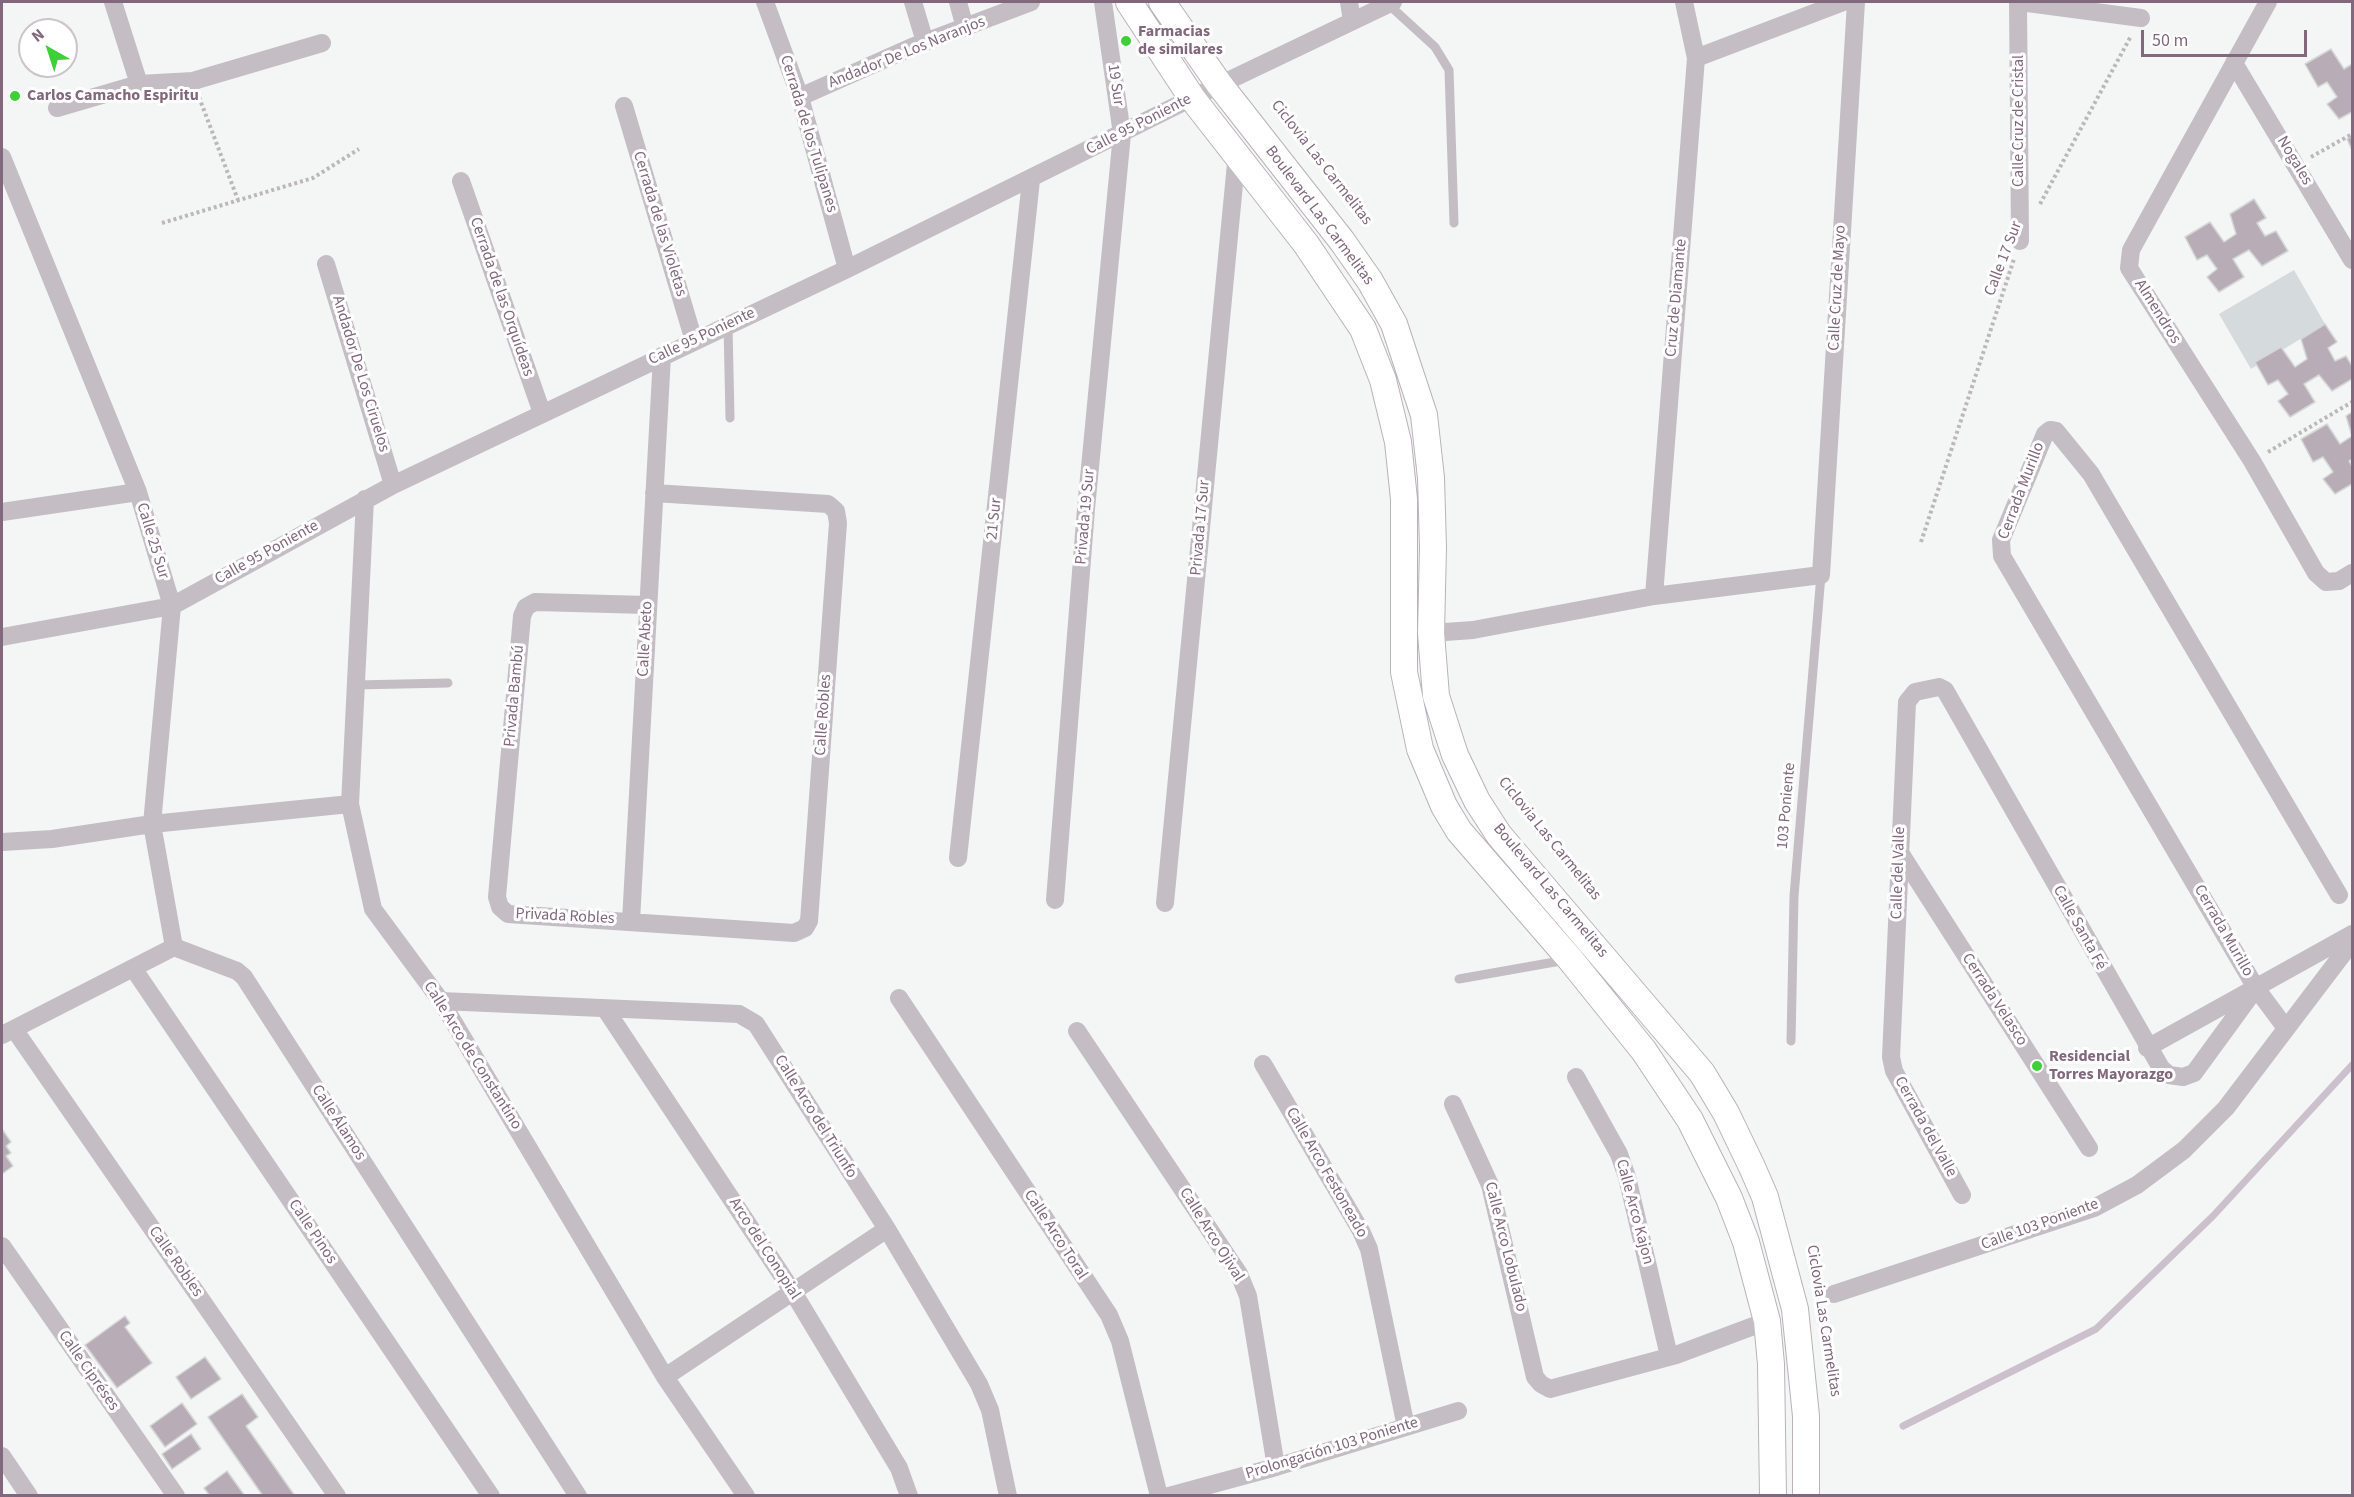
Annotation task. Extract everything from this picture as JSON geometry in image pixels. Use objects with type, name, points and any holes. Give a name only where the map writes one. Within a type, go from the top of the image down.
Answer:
[{"type":"main road","name":"Boulevard Las Carmelitas","points":[[1129,2],[1192,98],[1237,153],[1336,285],[1363,329],[1383,380],[1398,442],[1404,498],[1404,672],[1420,749],[1444,806],[1459,831],[1570,959],[1644,1051],[1690,1120],[1729,1198],[1746,1242],[1767,1321],[1771,1364],[1773,1496]]},
{"type":"main road","name":"Boulevard Las Carmelitas","points":[[1162,2],[1219,84],[1370,281],[1394,324],[1424,415],[1431,478],[1433,548],[1431,633],[1436,696],[1455,755],[1477,801],[1499,835],[1702,1073],[1726,1113],[1752,1167],[1765,1197],[1795,1309],[1806,1416],[1806,1496]]},
{"type":"main road","points":[[1410,704],[1436,696]]},
{"type":"street","points":[[113,2],[139,84]]},
{"type":"street","name":"Cerrada de los Tulipanes","points":[[765,2],[800,97],[847,269]]},
{"type":"street","points":[[913,2],[925,42]]},
{"type":"street","points":[[958,2],[965,28]]},
{"type":"street","name":"Andador De Los Naranjos","points":[[800,97],[925,42],[1031,2]]},
{"type":"street","name":"19 Sur","points":[[1103,2],[1122,134]]},
{"type":"street","points":[[1350,2],[1352,21]]},
{"type":"street","name":"Cruz de Diamante","points":[[1654,596],[1696,58],[1684,2]]},
{"type":"street","points":[[1696,58],[1843,2]]},
{"type":"street","name":"Calle Cruz de Mayo","points":[[1821,575],[1856,2]]},
{"type":"street","points":[[2019,2],[2141,18]]},
{"type":"street","name":"Calle Cruz de Cristal","points":[[2019,2],[2020,241]]},
{"type":"street","name":"Almendros","points":[[2268,2],[2128,259],[2129,268],[2252,461],[2316,573],[2326,582],[2339,581],[2352,573]]},
{"type":"street","name":"Calle 95 Poniente","points":[[2,637],[172,606],[393,485],[847,269],[1031,180],[1219,84],[1391,3]]},
{"type":"street","points":[[57,108],[139,84],[193,81],[322,43]]},
{"type":"street","name":"Nogales","points":[[2234,63],[2297,164],[2352,260]]},
{"type":"street","name":"Cerrada de las Violetas","points":[[624,106],[694,341]]},
{"type":"street","name":"Privada 19 Sur","points":[[1055,900],[1085,520],[1122,134]]},
{"type":"street","name":"Privada 17 Sur","points":[[1165,903],[1237,153]]},
{"type":"street","name":"Calle 25 Sur","points":[[2,157],[138,492],[172,606],[152,825],[174,947]]},
{"type":"street","name":"21 Sur","points":[[958,858],[1031,180]]},
{"type":"street","name":"Cerrada de las Orquídeas","points":[[461,181],[542,413]]},
{"type":"street","name":"Andador De Los Ciruelos","points":[[326,264],[393,485]]},
{"type":"street","name":"Calle Abeto","points":[[631,921],[662,356]]},
{"type":"street","name":"Cerrada Murillo","points":[[2285,1027],[2256,987],[2002,556],[2001,540],[2045,434],[2050,430],[2056,431],[2091,474],[2339,895]]},
{"type":"street","points":[[2,512],[138,492]]},
{"type":"street","name":"Calle Robles","points":[[631,921],[794,933],[805,928],[809,921],[838,523],[836,511],[828,504],[654,493]]},
{"type":"street","name":"Calle Arco de Constantino","points":[[365,499],[354,685],[350,804],[373,909],[441,1001],[665,1377],[746,1496]]},
{"type":"street","points":[[1431,633],[1473,630],[1654,596],[1821,575]]},
{"type":"street","name":"Privada Bambú","points":[[500,908],[497,897],[522,616],[526,607],[535,602],[647,605]]},
{"type":"street","name":"Calle Santa Fé","points":[[1915,692],[1939,687],[1946,690],[2147,1048],[2169,1075],[2183,1077],[2194,1073],[2204,1063],[2256,987]]},
{"type":"street","name":"Calle del Valle","points":[[1891,1057],[1907,702],[1915,692]]},
{"type":"street","points":[[2,842],[52,839],[152,825],[350,804]]},
{"type":"street","name":"Cerrada Velasco","points":[[1899,851],[2089,1148]]},
{"type":"street","name":"Privada Robles","points":[[500,908],[508,914],[631,921]]},
{"type":"street","points":[[2147,1048],[2352,934]]},
{"type":"street","name":"Calle 103 Poniente","points":[[1834,1294],[2094,1208],[2137,1185],[2184,1150],[2226,1108],[2285,1027],[2352,942]]},
{"type":"street","points":[[8,1032],[174,947]]},
{"type":"street","name":"Calle Álamos","points":[[174,947],[237,971],[244,977],[578,1496]]},
{"type":"street","name":"Calle Pinos","points":[[133,968],[491,1496]]},
{"type":"street","name":"Calle Arco Toral","points":[[898,998],[1108,1315],[1120,1341],[1159,1496]]},
{"type":"street","name":"Calle Arco del Triunfo","points":[[441,1001],[606,1010],[739,1014],[749,1017],[756,1024],[887,1230],[979,1384],[990,1410],[1008,1496]]},
{"type":"street","name":"Arco del Conopial","points":[[606,1010],[792,1292],[899,1467],[909,1496]]},
{"type":"street","name":"Calle Arco Ojival","points":[[1077,1031],[1239,1274],[1248,1296],[1276,1467]]},
{"type":"street","name":"Calle Robles","points":[[8,1032],[337,1496]]},
{"type":"street","name":"Cerrada del Valle","points":[[1891,1057],[1894,1071],[1962,1195]]},
{"type":"street","name":"Calle Arco Festoneado","points":[[1263,1064],[1361,1231],[1369,1249],[1406,1427]]},
{"type":"street","name":"Calle Arco Kajon","points":[[1576,1077],[1619,1154],[1628,1177],[1668,1356]]},
{"type":"street","name":"Calle Arco Lobulado","points":[[1453,1104],[1490,1185],[1535,1377],[1550,1389],[1668,1356]]},
{"type":"street","points":[[665,1377],[887,1230]]},
{"type":"street","name":"Calle Cipréses","points":[[2,1246],[176,1496]]},
{"type":"street","points":[[1668,1356],[1767,1321]]},
{"type":"street","name":"Prolongación 103 Poniente","points":[[1169,1496],[1276,1467],[1458,1411]]},
{"type":"street","points":[[2,1456],[29,1496]]},
{"type":"lane","points":[[1391,3],[1435,47],[1449,70],[1454,223]]},
{"type":"lane","points":[[728,325],[730,418]]},
{"type":"lane","name":"103 Poniente","points":[[1791,1041],[1794,896],[1821,575]]},
{"type":"lane","points":[[354,685],[448,683]]},
{"type":"lane","points":[[1459,979],[1570,959]]},
{"type":"path","name":"Calle 17 Sur","points":[[1921,542],[2020,241],[2141,18]]},
{"type":"path","points":[[193,81],[238,200]]},
{"type":"path","points":[[2297,164],[2352,134]]},
{"type":"path","points":[[162,223],[313,178],[359,149]]},
{"type":"path","points":[[2252,461],[2352,402]]},
{"type":"shaded area","points":[[2294,270],[2325,324],[2251,369],[2219,314]]},
{"type":"building","points":[[2331,49],[2344,69],[2352,64],[2352,112],[2339,119],[2327,104],[2337,97],[2327,82],[2318,87],[2305,64]]},
{"type":"building","points":[[2352,136],[2352,150],[2347,139]]},
{"type":"building","points":[[2254,199],[2266,218],[2257,223],[2265,236],[2276,231],[2288,251],[2262,266],[2249,250],[2233,259],[2244,277],[2219,292],[2207,277],[2217,269],[2207,255],[2197,260],[2185,237],[2210,222],[2224,242],[2236,234],[2230,214]]},
{"type":"building","points":[[2325,324],[2337,342],[2328,348],[2335,361],[2346,356],[2352,366],[2352,379],[2332,391],[2319,375],[2304,384],[2315,402],[2290,417],[2278,401],[2288,394],[2278,380],[2268,385],[2255,362],[2281,347],[2295,367],[2307,359],[2301,339]]},
{"type":"building","points":[[2352,412],[2352,436],[2346,416]]},
{"type":"building","points":[[2327,424],[2340,444],[2352,436],[2352,459],[2349,461],[2352,466],[2352,484],[2335,494],[2323,479],[2333,472],[2323,457],[2313,462],[2301,439]]},
{"type":"building","points":[[2,1129],[11,1142],[6,1146],[11,1153],[6,1156],[13,1166],[2,1174]]},
{"type":"building","points":[[125,1316],[130,1323],[125,1327],[152,1363],[117,1388],[85,1345]]},
{"type":"building","points":[[205,1357],[221,1379],[191,1399],[176,1377]]},
{"type":"building","points":[[242,1394],[258,1417],[246,1426],[295,1496],[263,1496],[208,1417]]},
{"type":"building","points":[[182,1403],[197,1424],[165,1447],[150,1426]]},
{"type":"building","points":[[191,1434],[201,1449],[172,1469],[162,1454]]},
{"type":"building","points":[[227,1471],[245,1496],[210,1496],[204,1488]]},
{"type":"waterway","points":[[1903,1426],[2096,1329],[2213,1216],[2352,1065]]},
{"type":"place","name":"Farmacias de similares","points":[[1126,41]]},
{"type":"place","name":"Carlos Camacho Espiritu","points":[[15,96]]},
{"type":"place","name":"Residencial Torres Mayorazgo","points":[[2037,1066]]}]
